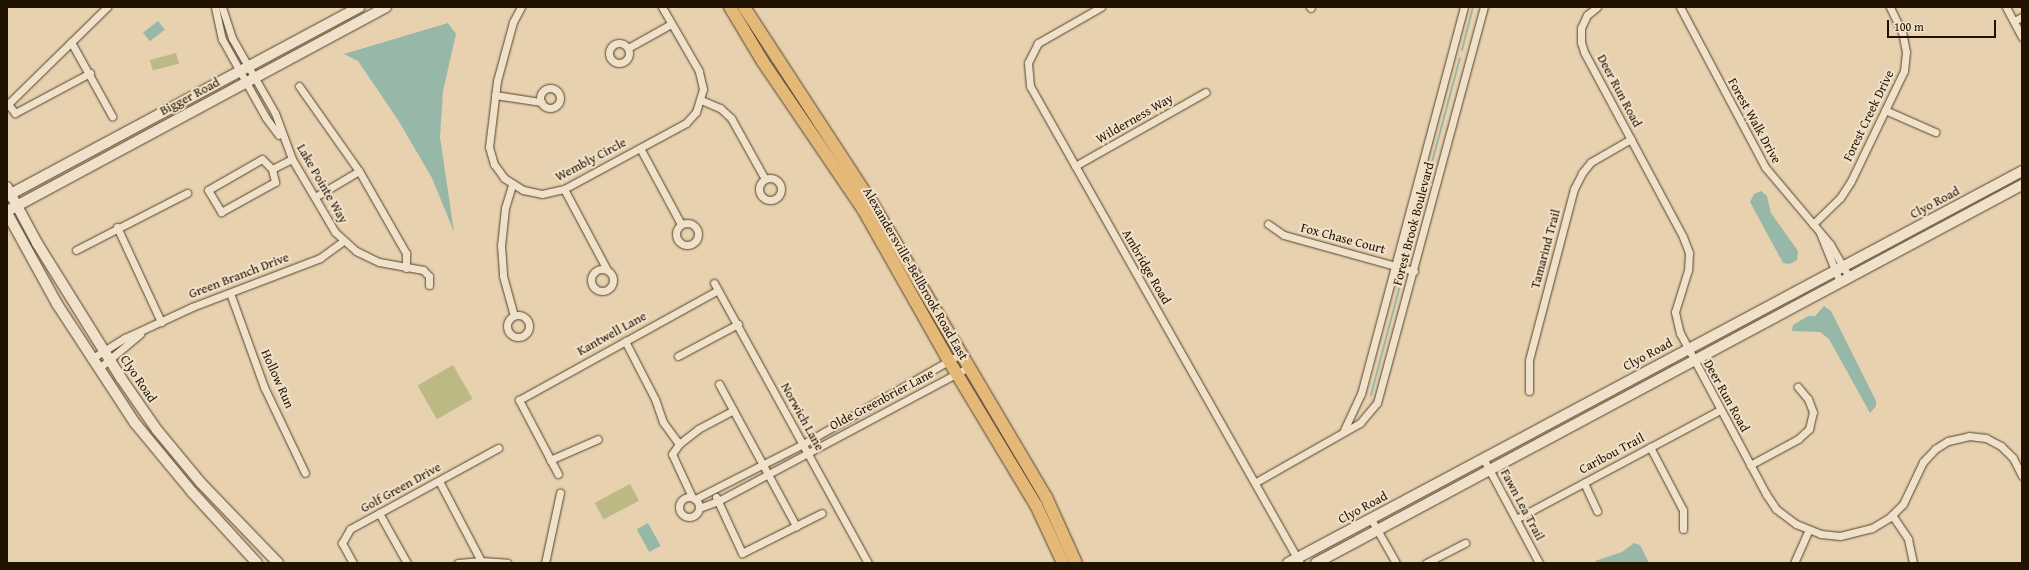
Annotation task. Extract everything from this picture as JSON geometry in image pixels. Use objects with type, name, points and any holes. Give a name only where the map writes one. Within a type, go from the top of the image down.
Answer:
[{"type":"main road","name":"Alexandersville-Bellbrook Road East","points":[[730,7],[789,89],[868,206],[961,354],[1056,514],[1076,563]]},
{"type":"main road","name":"Alexandersville-Bellbrook Road East","points":[[744,7],[789,89]]},
{"type":"main road","name":"Alexandersville-Bellbrook Road East","points":[[868,206],[949,361],[1036,505],[1063,563]]},
{"type":"street","points":[[90,73],[15,113],[8,104],[107,7]]},
{"type":"street","points":[[215,7],[222,38],[244,68]]},
{"type":"street","points":[[222,7],[228,28],[244,68]]},
{"type":"street","name":"Bigger Road","points":[[8,192],[359,7]]},
{"type":"street","name":"Bigger Road","points":[[7,212],[386,7]]},
{"type":"street","name":"Wembly Circle","points":[[521,7],[513,22],[495,95],[489,147],[498,172],[512,185],[542,194],[564,189],[686,123],[696,112],[701,100],[702,85],[699,71],[662,7]]},
{"type":"street","name":"Ambridge Road","points":[[1101,7],[1044,38],[1034,49],[1028,63],[1030,86],[1299,560]]},
{"type":"street","name":"Forest Brook Boulevard","points":[[1344,430],[1361,394],[1464,7]]},
{"type":"street","name":"Forest Brook Boulevard","points":[[1256,482],[1344,430],[1364,420],[1377,403],[1414,271],[1484,7]]},
{"type":"street","name":"Deer Run Road","points":[[1597,7],[1584,21],[1581,42],[1687,248],[1688,270],[1676,312],[1677,324],[1694,361],[1720,410],[1776,509],[1809,530],[1831,535],[1857,533],[1872,528],[1892,515],[1909,494],[1929,454],[1942,444],[1957,438],[1977,436],[1994,442],[2013,458],[2022,476]]},
{"type":"street","name":"Forest Walk Drive","points":[[1680,7],[1765,167],[1819,231],[1844,279]]},
{"type":"street","name":"Forest Creek Drive","points":[[1813,224],[1840,198],[1904,72],[1906,52],[1902,32],[1890,7]]},
{"type":"street","points":[[2006,7],[2022,37]]},
{"type":"street","points":[[2014,21],[2022,17]]},
{"type":"street","points":[[628,48],[672,24]]},
{"type":"street","points":[[71,42],[90,73],[112,116]]},
{"type":"street","name":"Lake Pointe Way","points":[[244,68],[251,79],[266,118],[282,138],[292,159],[315,197],[326,219],[343,241],[364,256],[382,264],[423,270],[429,276],[430,284]]},
{"type":"street","points":[[299,86],[358,171],[406,253],[406,268]]},
{"type":"street","name":"Wilderness Way","points":[[1075,166],[1206,92]]},
{"type":"street","points":[[495,95],[541,102]]},
{"type":"street","points":[[701,100],[720,108],[731,118],[765,179]]},
{"type":"street","points":[[1885,110],[1935,132]]},
{"type":"street","name":"Tamarind Trail","points":[[1529,391],[1529,360],[1574,188],[1582,173],[1591,162],[1631,139]]},
{"type":"street","points":[[640,148],[681,224]]},
{"type":"street","points":[[262,159],[272,169],[275,182],[221,212],[208,190],[262,159]]},
{"type":"street","points":[[272,169],[292,159]]},
{"type":"street","points":[[315,197],[358,171]]},
{"type":"street","name":"Clyo Road","points":[[1288,563],[1299,560],[1483,458],[2022,171]]},
{"type":"street","points":[[512,185],[505,208],[501,245],[503,276],[514,316]]},
{"type":"street","name":"Clyo Road","points":[[1316,563],[2022,185]]},
{"type":"street","points":[[564,189],[607,270]]},
{"type":"street","name":"Clyo Road","points":[[8,192],[37,243],[104,351],[157,430],[201,483],[278,563]]},
{"type":"street","points":[[76,250],[117,227],[187,193]]},
{"type":"street","name":"Clyo Road","points":[[7,212],[56,304],[91,359],[135,423],[176,474],[257,563]]},
{"type":"street","name":"Fox Chase Court","points":[[1268,224],[1284,235],[1414,271]]},
{"type":"street","points":[[117,227],[162,322]]},
{"type":"street","name":"Green Branch Drive","points":[[91,359],[125,338],[230,293],[320,258],[343,241]]},
{"type":"street","name":"Norwich Lane","points":[[714,283],[738,324],[868,563]]},
{"type":"street","name":"Kantwell Lane","points":[[550,460],[519,400],[718,290]]},
{"type":"street","name":"Hollow Run","points":[[230,293],[264,387],[305,473]]},
{"type":"street","points":[[678,356],[738,324]]},
{"type":"street","name":"Green Branch Drive","points":[[98,369],[142,332]]},
{"type":"street","points":[[625,341],[656,399],[663,422],[679,444]]},
{"type":"street","name":"Olde Greenbrier Lane","points":[[961,354],[803,444],[762,464],[714,491],[694,498],[686,497],[680,501],[680,511],[684,516],[690,517],[696,514],[699,508],[718,501],[969,367]]},
{"type":"street","points":[[719,384],[796,526]]},
{"type":"street","points":[[1750,465],[1798,439],[1809,429],[1813,412],[1808,399],[1798,387]]},
{"type":"street","points":[[699,508],[691,489],[672,457],[679,444],[698,429],[733,410]]},
{"type":"street","name":"Caribou Trail","points":[[1516,519],[1720,410]]},
{"type":"street","points":[[558,474],[550,460],[598,438]]},
{"type":"street","points":[[1650,447],[1683,510],[1683,529]]},
{"type":"street","name":"Golf Green Drive","points":[[353,563],[342,547],[342,538],[350,529],[498,448]]},
{"type":"street","name":"Fawn Lea Trail","points":[[1483,458],[1539,563]]},
{"type":"street","points":[[439,481],[481,561]]},
{"type":"street","points":[[1584,483],[1597,511]]},
{"type":"street","points":[[714,491],[742,554],[822,513]]},
{"type":"street","points":[[545,563],[560,492]]},
{"type":"street","points":[[379,513],[407,563]]},
{"type":"street","points":[[1892,515],[1908,539],[1913,563]]},
{"type":"street","points":[[1371,519],[1396,563]]},
{"type":"street","points":[[1794,563],[1809,530]]},
{"type":"street","points":[[1426,563],[1465,543]]},
{"type":"street","points":[[458,563],[481,561],[507,563]]},
{"type":"shaded area","points":[[158,21],[165,30],[150,41],[143,33]]},
{"type":"shaded area","points":[[448,23],[456,34],[443,91],[440,137],[454,232],[432,178],[398,120],[358,61],[344,54]]},
{"type":"shaded area","points":[[176,53],[179,64],[153,71],[150,60]]},
{"type":"shaded area","points":[[1761,191],[1767,196],[1771,213],[1798,251],[1797,260],[1790,264],[1783,263],[1750,202],[1754,194]]},
{"type":"shaded area","points":[[1824,306],[1831,311],[1876,401],[1876,406],[1870,413],[1829,339],[1820,332],[1792,331],[1793,325],[1808,316],[1815,316]]},
{"type":"shaded area","points":[[453,365],[472,399],[437,419],[417,386]]},
{"type":"shaded area","points":[[630,484],[639,501],[604,520],[595,503]]},
{"type":"shaded area","points":[[648,523],[661,546],[649,552],[637,529]]},
{"type":"shaded area","points":[[1634,543],[1640,545],[1649,563],[1598,563],[1595,561],[1622,552]]},
{"type":"waterway","points":[[1462,50],[1473,7]]},
{"type":"waterway","points":[[1405,263],[1460,58]]},
{"type":"waterway","points":[[1371,395],[1403,274]]}]
